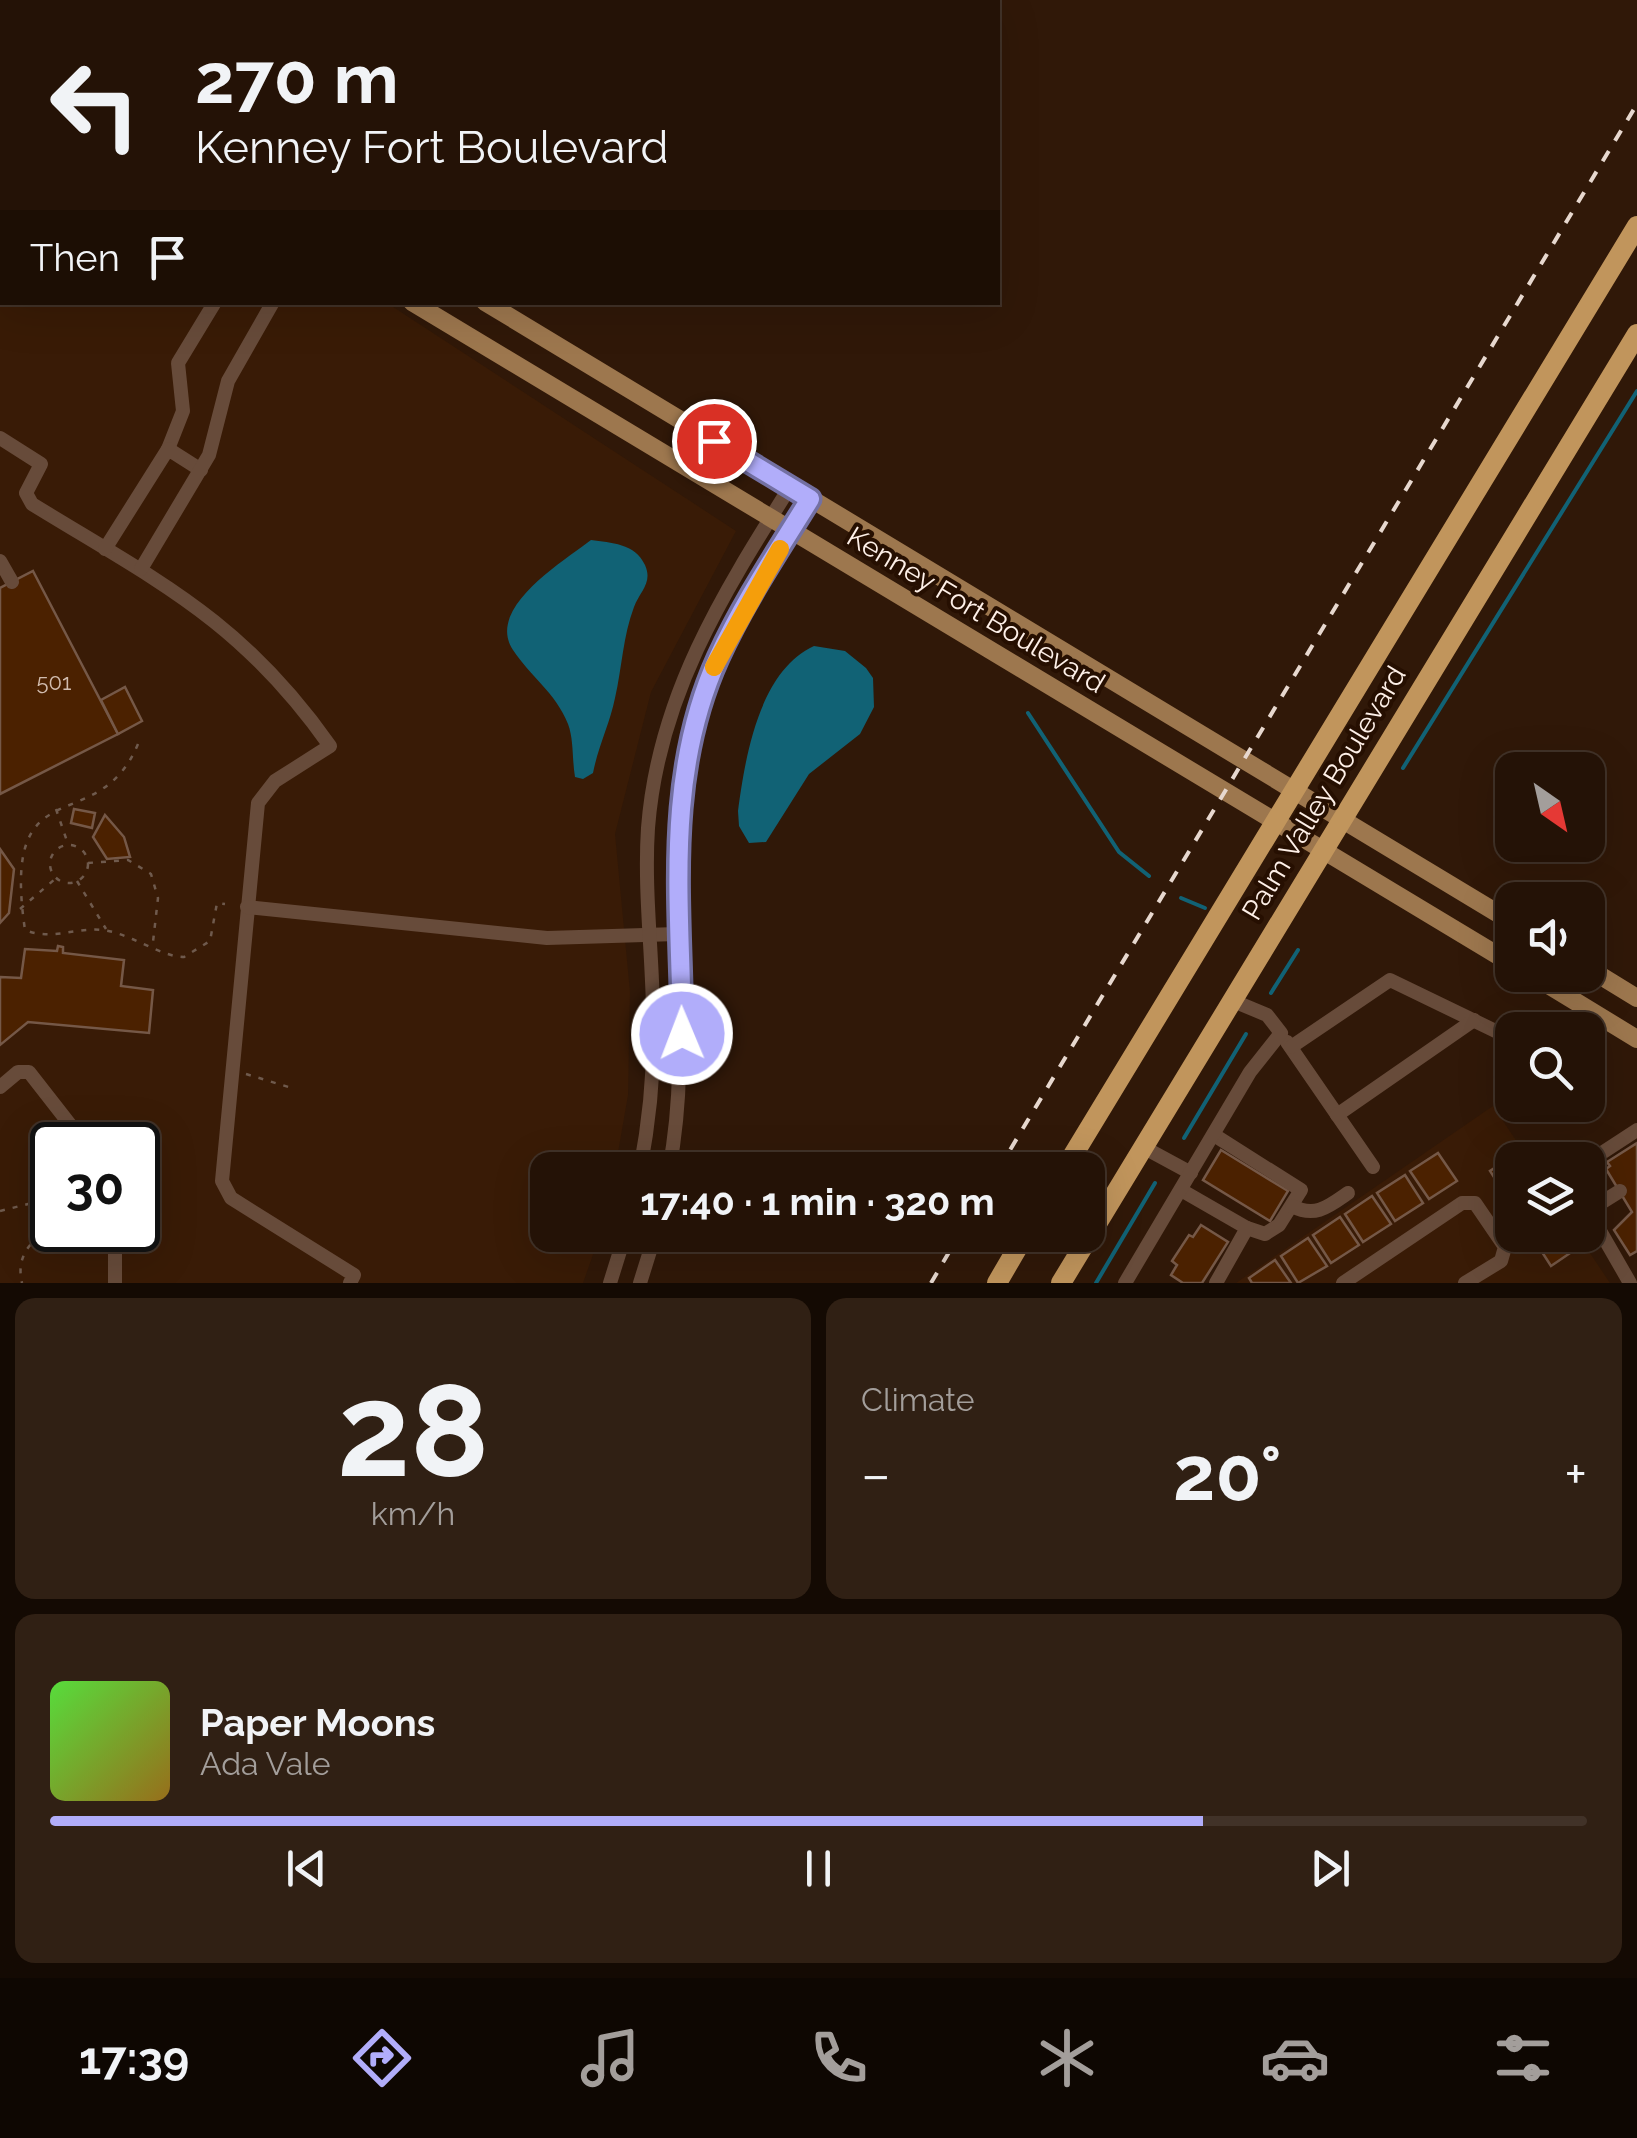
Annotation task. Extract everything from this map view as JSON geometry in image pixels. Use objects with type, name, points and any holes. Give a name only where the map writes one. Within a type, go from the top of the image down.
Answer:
[{"type":"highway","name":"Palm Valley Boulevard","points":[[1075,1152],[1637,226]]},
{"type":"highway","name":"Palm Valley Boulevard","points":[[1060,1283],[1637,334]]},
{"type":"highway","points":[[997,1283],[1015,1252]]},
{"type":"main road","name":"Kenney Fort Boulevard","points":[[417,305],[1495,954]]},
{"type":"main road","name":"Kenney Fort Boulevard","points":[[490,305],[1495,912]]},
{"type":"main road","points":[[1605,978],[1637,998]]},
{"type":"main road","points":[[1560,992],[1637,1039]]},
{"type":"street","points":[[105,549],[168,449],[183,411],[178,363],[214,305]]},
{"type":"street","points":[[141,569],[201,470],[212,446],[228,381],[272,305]]},
{"type":"street","points":[[0,438],[41,464],[26,493],[32,504],[197,604],[241,640],[298,701],[330,746],[275,781],[261,796],[246,906],[223,1188],[231,1198],[354,1275],[350,1283]]},
{"type":"street","points":[[168,449],[201,470]]},
{"type":"street","points":[[642,1152],[652,1060],[649,818],[670,710],[707,622],[790,486]]},
{"type":"street","points":[[671,1152],[682,1034],[678,819],[707,684],[737,620],[810,499]]},
{"type":"street","points":[[0,562],[12,582]]},
{"type":"street","points":[[246,906],[547,938],[678,934]]},
{"type":"street","points":[[1291,1048],[1390,980],[1495,1030]]},
{"type":"street","points":[[1231,1000],[1267,1016],[1373,1168]]},
{"type":"street","points":[[1337,1115],[1474,1020]]},
{"type":"street","points":[[1125,1283],[1250,1072],[1281,1033]]},
{"type":"street","points":[[0,1087],[18,1072],[29,1072],[68,1122]]},
{"type":"street","points":[[1605,1151],[1637,1130]]},
{"type":"street","points":[[1182,1190],[1247,1228],[1266,1234],[1279,1226],[1292,1206],[1301,1190],[1214,1135]]},
{"type":"street","points":[[1143,1147],[1191,1173]]},
{"type":"street","points":[[1605,1200],[1620,1191]]},
{"type":"street","points":[[1292,1206],[1320,1212],[1348,1193]]},
{"type":"street","points":[[1343,1283],[1462,1203],[1475,1203],[1505,1247],[1502,1261],[1465,1283]]},
{"type":"street","points":[[1216,1283],[1247,1228]]},
{"type":"street","points":[[1605,1237],[1634,1283]]},
{"type":"street","points":[[114,1283],[115,1252]]},
{"type":"street","points":[[610,1283],[619,1252]]},
{"type":"street","points":[[640,1283],[650,1252]]},
{"type":"path","points":[[138,744],[118,780],[93,795],[55,807],[30,829],[18,855],[20,909],[25,930],[34,934],[106,931],[153,944],[175,957],[194,954],[214,933],[216,903],[225,904]]},
{"type":"path","points":[[55,807],[69,845]]},
{"type":"path","points":[[56,878],[51,858],[58,848],[69,845],[81,849],[88,863]]},
{"type":"path","points":[[88,863],[128,860],[151,874],[158,898],[153,944]]},
{"type":"path","points":[[77,881],[88,863]]},
{"type":"path","points":[[20,909],[56,878],[77,881]]},
{"type":"path","points":[[77,881],[106,931]]},
{"type":"path","points":[[240,1073],[294,1089]]},
{"type":"path","points":[[0,1211],[36,1202],[48,1212],[46,1224],[25,1248],[22,1283]]},
{"type":"shaded area","points":[[0,305],[390,305],[736,531],[651,692],[615,834],[630,992],[628,1095],[618,1152],[530,1152],[530,1252],[594,1252],[583,1283],[0,1283]]},
{"type":"shaded area","points":[[1493,1106],[1495,1122],[1504,1122],[1517,1142],[1495,1142],[1495,1252],[1589,1252],[1610,1283],[1236,1283]]},
{"type":"water","points":[[591,540],[622,545],[635,552],[648,577],[630,618],[613,707],[593,773],[583,779],[575,777],[571,737],[563,713],[513,650],[507,634],[518,602],[531,587]]},
{"type":"water","points":[[814,646],[845,651],[866,668],[873,678],[874,707],[860,734],[809,774],[766,842],[749,843],[739,826],[738,811],[758,718],[780,675],[795,658]]},
{"type":"building","points":[[33,571],[118,734],[0,794],[0,588]]},
{"type":"building","points":[[125,687],[142,721],[118,734],[101,700]]},
{"type":"building","points":[[74,809],[95,813],[92,828],[71,823]]},
{"type":"building","points":[[105,815],[124,837],[130,857],[107,859],[93,837]]},
{"type":"building","points":[[0,849],[14,869],[9,913],[0,923]]},
{"type":"building","points":[[58,946],[63,947],[63,953],[124,960],[121,986],[153,990],[149,1033],[28,1022],[0,1045],[0,977],[21,978],[25,949],[57,951]]},
{"type":"building","points":[[1637,1143],[1637,1251],[1630,1255],[1614,1230],[1632,1212],[1606,1169],[1610,1166],[1607,1162]]},
{"type":"building","points":[[1221,1150],[1288,1191],[1270,1221],[1203,1180]]},
{"type":"building","points":[[1438,1153],[1457,1181],[1429,1199],[1410,1171]]},
{"type":"building","points":[[1405,1175],[1423,1203],[1395,1221],[1377,1193]]},
{"type":"building","points":[[1372,1196],[1391,1224],[1363,1242],[1345,1214]]},
{"type":"building","points":[[1340,1217],[1359,1245],[1331,1263],[1313,1235]]},
{"type":"building","points":[[1201,1225],[1228,1242],[1202,1283],[1183,1283],[1171,1275],[1177,1265],[1172,1261],[1189,1235],[1193,1237]]},
{"type":"building","points":[[1308,1238],[1327,1266],[1298,1283],[1281,1256]]},
{"type":"building","points":[[1542,1252],[1572,1252],[1551,1266]]},
{"type":"building","points":[[1275,1260],[1291,1283],[1252,1283],[1249,1278]]},
{"type":"waterway","points":[[1403,768],[1637,391]]},
{"type":"waterway","points":[[1028,713],[1119,852],[1149,876]]},
{"type":"waterway","points":[[1181,898],[1205,908]]},
{"type":"waterway","points":[[1271,993],[1298,950]]},
{"type":"waterway","points":[[1184,1138],[1246,1034]]},
{"type":"waterway","points":[[1096,1283],[1155,1183]]},
{"type":"railway","points":[[1009,1152],[1637,104]]},
{"type":"railway","points":[[931,1283],[949,1252]]},
{"type":"slow traffic","points":[[714,667],[780,549]]},
{"type":"route","points":[[682,1034],[675,862],[684,776],[707,684],[718,658],[810,499],[714,441]]}]
